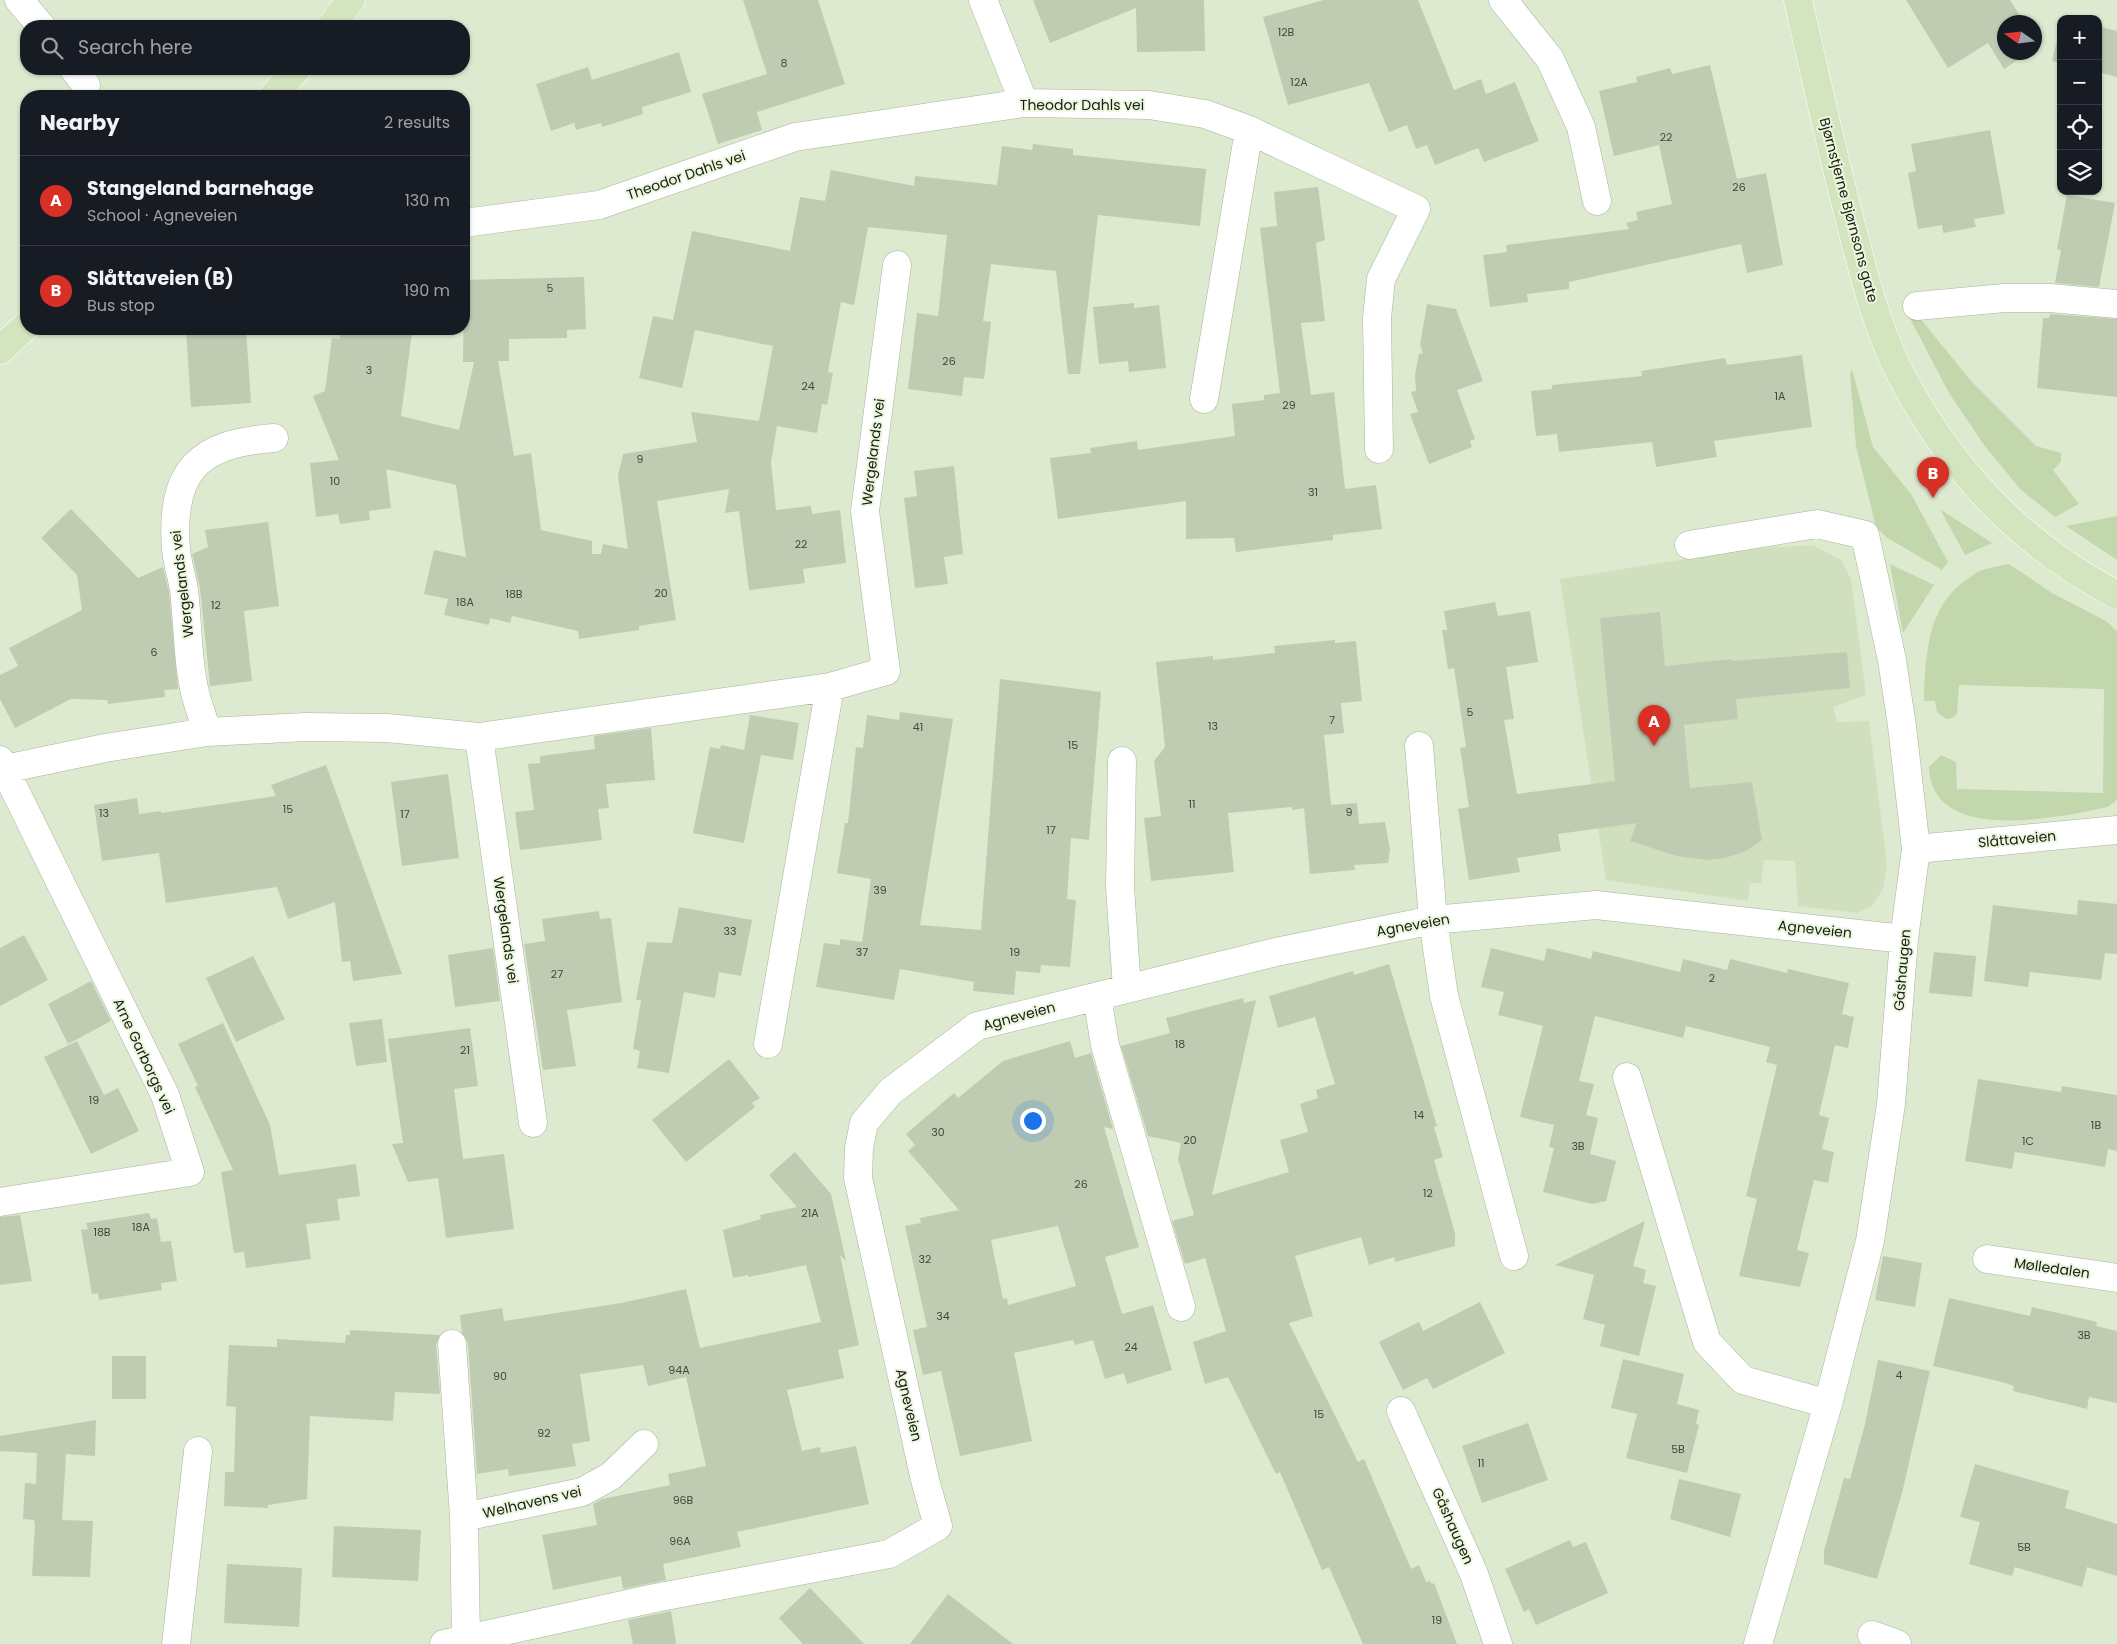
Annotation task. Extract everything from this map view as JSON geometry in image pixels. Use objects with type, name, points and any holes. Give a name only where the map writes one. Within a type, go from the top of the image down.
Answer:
[{"type":"main road","points":[[336,20],[351,0]]},
{"type":"main road","name":"Bjørnstjerne Bjørnsons gate","points":[[1798,0],[1857,249],[1876,312],[1901,374],[1943,444],[2006,518],[2047,552],[2089,580],[2117,595]]},
{"type":"main road","points":[[278,90],[292,75]]},
{"type":"main road","points":[[0,350],[20,332]]},
{"type":"street","points":[[19,0],[36,20]]},
{"type":"street","points":[[983,0],[1024,103]]},
{"type":"street","points":[[1503,0],[1552,65],[1581,127],[1597,201]]},
{"type":"street","name":"Theodor Dahls vei","points":[[470,222],[600,205],[795,137],[1024,103],[1149,105],[1205,114],[1249,130],[1416,209],[1381,279],[1377,318],[1379,449]]},
{"type":"street","points":[[1204,399],[1249,130]]},
{"type":"street","name":"Wergelands vei","points":[[2,766],[207,732],[315,727],[387,728],[479,737],[830,687],[886,671],[865,511],[897,265]]},
{"type":"street","points":[[1916,306],[2004,298],[2050,298],[2117,304]]},
{"type":"street","name":"Wergelands vei","points":[[207,732],[193,688],[184,588],[176,551],[175,521],[178,499],[192,467],[207,453],[220,447],[274,438]]},
{"type":"street","name":"Gåshaugen","points":[[1689,545],[1817,524],[1865,535],[1892,660],[1902,726],[1916,849],[1904,939],[1891,1104],[1870,1241],[1828,1404],[1758,1644]]},
{"type":"street","points":[[768,1044],[830,687]]},
{"type":"street","name":"Wergelands vei","points":[[479,737],[533,1123]]},
{"type":"street","points":[[1419,746],[1433,920],[1444,996],[1514,1256]]},
{"type":"street","points":[[1122,761],[1120,887],[1127,990]]},
{"type":"street","name":"Arne Garborgs vei","points":[[0,1202],[190,1172],[165,1095],[2,766]]},
{"type":"street","name":"Slåttaveien","points":[[1916,849],[2117,830]]},
{"type":"street","name":"Agneveien","points":[[655,1598],[889,1554],[938,1526],[925,1480],[858,1178],[859,1148],[864,1123],[890,1092],[978,1026],[1276,952],[1433,920],[1596,905],[1904,939]]},
{"type":"street","points":[[1097,996],[1105,1045],[1181,1307]]},
{"type":"street","points":[[1627,1077],[1707,1342],[1743,1380],[1828,1404]]},
{"type":"street","name":"Mølledalen","points":[[1987,1259],[2117,1278]]},
{"type":"street","name":"Welhavens vei","points":[[452,1344],[464,1517],[455,1641],[655,1598]]},
{"type":"street","name":"Gåshaugen","points":[[1401,1411],[1474,1574],[1498,1644]]},
{"type":"street","name":"Welhavens vei","points":[[464,1517],[582,1492],[611,1476],[644,1444]]},
{"type":"street","points":[[176,1644],[198,1452]]},
{"type":"shaded area","points":[[1904,307],[1919,317],[1971,381],[2036,446],[2061,453],[2061,462],[2053,470],[2079,504],[2055,517],[2021,490],[1984,445],[1949,393]]},
{"type":"shaded area","points":[[1852,369],[1873,447],[1911,494],[1948,562],[1942,570],[1886,537],[1876,527],[1856,446],[1850,374]]},
{"type":"shaded area","points":[[1940,509],[1992,543],[1965,555]]},
{"type":"shaded area","points":[[2117,516],[2117,560],[2066,526]]},
{"type":"shaded area","points":[[1813,545],[1841,560],[1851,579],[1866,695],[1833,707],[1837,722],[1869,721],[1887,865],[1883,889],[1872,906],[1858,913],[1798,906],[1795,861],[1764,860],[1761,883],[1750,883],[1748,901],[1606,880],[1560,579],[1748,549]]},
{"type":"shaded area","points":[[1890,564],[1934,585],[1903,633]]},
{"type":"shaded area","points":[[2009,564],[2052,593],[2106,621],[2117,631],[2117,800],[2108,807],[2031,820],[2001,820],[1974,817],[1951,808],[1935,792],[1929,767],[1941,755],[1956,762],[1957,789],[2103,793],[2104,689],[1959,685],[1957,714],[1952,718],[1946,719],[1937,712],[1935,701],[1924,701],[1927,651],[1936,618],[1943,604],[1953,591],[1977,573],[1989,568]]},
{"type":"building","points":[[743,0],[818,0],[845,84],[757,112],[762,130],[718,144],[702,94],[767,74]]},
{"type":"building","points":[[1033,0],[1204,0],[1205,51],[1137,52],[1136,8],[1050,43]]},
{"type":"building","points":[[1324,0],[1418,0],[1454,90],[1481,79],[1486,94],[1515,82],[1539,141],[1484,162],[1478,148],[1435,165],[1427,145],[1416,149],[1407,125],[1389,132],[1369,83],[1288,105],[1263,17]]},
{"type":"building","points":[[1906,0],[2010,0],[2020,15],[1997,15],[1997,58],[1988,43],[1948,68]]},
{"type":"building","points":[[2102,27],[2117,31],[2117,77],[2102,73]]},
{"type":"building","points":[[2057,40],[2057,62],[2052,61]]},
{"type":"building","points":[[679,52],[691,92],[642,107],[643,114],[602,127],[601,123],[576,130],[574,123],[551,131],[536,84],[588,67],[592,80]]},
{"type":"building","points":[[1998,60],[2018,60],[2004,69]]},
{"type":"building","points":[[1710,65],[1737,179],[1766,173],[1783,265],[1747,273],[1741,244],[1569,282],[1569,289],[1527,294],[1528,302],[1490,307],[1483,255],[1507,252],[1506,245],[1629,229],[1626,223],[1638,220],[1636,212],[1672,204],[1659,145],[1614,156],[1599,91],[1637,82],[1636,77],[1670,68],[1672,74]]},
{"type":"building","points":[[1990,130],[2005,214],[1974,219],[1976,227],[1943,233],[1942,225],[1918,229],[1908,173],[1916,171],[1911,144]]},
{"type":"building","points":[[1033,144],[1073,149],[1073,155],[1206,169],[1200,226],[1098,215],[1080,374],[1068,374],[1056,271],[991,264],[983,321],[991,322],[984,379],[964,377],[962,396],[908,389],[917,313],[938,316],[947,235],[868,227],[854,305],[841,302],[828,372],[833,373],[827,405],[822,404],[817,433],[777,426],[771,462],[776,510],[811,506],[812,514],[840,510],[846,563],[803,569],[805,583],[749,590],[739,511],[725,513],[729,489],[657,501],[676,620],[639,626],[639,630],[579,639],[578,631],[512,616],[510,623],[490,618],[489,625],[444,615],[448,599],[424,594],[434,550],[466,557],[456,485],[386,469],[391,508],[369,511],[370,520],[340,524],[338,514],[316,517],[310,463],[339,460],[313,396],[325,391],[332,338],[340,339],[340,335],[412,335],[401,416],[459,430],[474,362],[463,362],[463,335],[470,335],[470,280],[584,277],[586,329],[567,330],[567,338],[509,339],[509,361],[498,361],[514,456],[531,453],[541,530],[592,541],[592,554],[601,554],[603,544],[628,549],[618,476],[623,454],[697,442],[691,412],[759,421],[773,346],[695,330],[682,388],[639,378],[653,316],[673,320],[692,231],[790,251],[800,197],[825,201],[831,170],[914,186],[915,176],[997,185],[1002,146],[1032,150]]},
{"type":"building","points":[[1318,187],[1325,240],[1316,243],[1325,321],[1301,323],[1311,395],[1334,392],[1345,489],[1376,485],[1382,529],[1333,535],[1333,540],[1236,552],[1234,538],[1186,539],[1186,501],[1058,519],[1050,458],[1091,453],[1090,448],[1137,441],[1138,450],[1235,436],[1232,404],[1264,400],[1264,395],[1280,393],[1260,228],[1277,226],[1274,192]]},
{"type":"building","points":[[2067,195],[2115,203],[2099,287],[2055,283],[2061,250],[2057,249]]},
{"type":"building","points":[[1134,303],[1134,308],[1159,305],[1166,368],[1129,372],[1128,361],[1099,364],[1093,307]]},
{"type":"building","points":[[1427,304],[1456,309],[1483,381],[1457,390],[1475,439],[1470,441],[1472,447],[1429,464],[1410,414],[1418,412],[1411,392],[1416,391],[1415,374],[1419,354],[1423,353],[1420,345]]},
{"type":"building","points":[[2050,314],[2117,319],[2117,397],[2037,388],[2043,318],[2049,318]]},
{"type":"building","points":[[186,335],[246,335],[251,403],[191,407]]},
{"type":"building","points":[[1802,355],[1812,427],[1714,441],[1717,457],[1656,467],[1652,442],[1559,452],[1557,434],[1536,436],[1531,391],[1552,389],[1552,385],[1642,376],[1641,371],[1725,358],[1727,365]]},
{"type":"building","points":[[954,466],[963,554],[944,557],[948,584],[915,588],[904,498],[917,496],[914,471]]},
{"type":"building","points":[[71,509],[138,578],[163,567],[169,592],[178,689],[164,690],[165,697],[108,704],[107,700],[71,699],[15,728],[0,699],[0,675],[18,666],[9,648],[82,610],[77,575],[41,538]]},
{"type":"building","points":[[268,522],[279,606],[244,611],[252,681],[210,686],[200,588],[192,554],[208,547],[205,530]]},
{"type":"building","points":[[1495,602],[1498,616],[1530,611],[1538,662],[1506,667],[1514,719],[1504,720],[1517,794],[1615,781],[1600,618],[1660,612],[1665,666],[1732,659],[1732,661],[1847,652],[1850,688],[1736,699],[1738,719],[1684,725],[1690,788],[1752,782],[1762,840],[1746,851],[1725,858],[1707,860],[1677,856],[1630,841],[1637,823],[1558,834],[1561,851],[1517,858],[1520,872],[1469,880],[1458,809],[1469,807],[1460,748],[1466,747],[1454,668],[1448,669],[1442,630],[1447,630],[1444,611]]},
{"type":"building","points":[[1335,640],[1335,643],[1356,641],[1362,701],[1341,703],[1344,733],[1324,735],[1331,805],[1357,803],[1359,824],[1385,822],[1390,850],[1388,863],[1354,865],[1355,870],[1310,874],[1304,808],[1292,810],[1292,807],[1228,813],[1234,872],[1151,881],[1144,818],[1161,816],[1154,761],[1165,747],[1156,662],[1213,656],[1213,660],[1275,653],[1274,646]]},
{"type":"building","points":[[1000,679],[1101,692],[1089,840],[1071,838],[1067,899],[1076,900],[1070,967],[1041,965],[1040,973],[1016,971],[1014,995],[973,991],[974,982],[900,969],[894,1000],[816,987],[824,943],[840,945],[840,939],[862,942],[871,879],[837,873],[845,823],[848,823],[856,747],[863,748],[867,715],[899,720],[900,712],[953,719],[920,925],[981,930]]},
{"type":"building","points":[[750,715],[799,723],[793,760],[761,755],[744,843],[693,833],[710,747],[720,749],[721,745],[744,750]]},
{"type":"building","points":[[651,728],[655,780],[606,784],[609,808],[598,809],[602,840],[520,850],[515,812],[534,810],[528,764],[540,763],[540,756],[595,749],[594,736]]},
{"type":"building","points":[[326,765],[402,974],[353,981],[350,961],[342,962],[335,902],[288,919],[277,887],[166,903],[159,853],[102,861],[94,805],[137,798],[139,814],[161,811],[161,813],[276,796],[271,785]]},
{"type":"building","points":[[448,774],[459,858],[402,866],[391,782]]},
{"type":"building","points":[[2078,900],[2117,904],[2117,954],[2105,953],[2101,980],[2030,972],[2028,987],[1984,981],[1993,905],[2077,915]]},
{"type":"building","points":[[679,907],[752,920],[741,976],[719,972],[715,998],[684,992],[669,1073],[637,1068],[640,1051],[633,1049],[641,1000],[636,1000],[647,942],[672,943]]},
{"type":"building","points":[[599,911],[600,919],[611,918],[622,1002],[567,1010],[576,1066],[543,1070],[524,944],[545,941],[542,919]]},
{"type":"building","points":[[24,935],[48,980],[0,1006],[0,948]]},
{"type":"building","points":[[493,948],[500,1001],[455,1007],[448,955]]},
{"type":"building","points":[[1491,948],[1544,961],[1547,948],[1591,959],[1593,951],[1680,972],[1683,959],[1727,970],[1730,959],[1787,973],[1788,969],[1849,983],[1842,1014],[1854,1017],[1848,1048],[1835,1045],[1819,1115],[1829,1118],[1822,1149],[1834,1152],[1828,1183],[1814,1180],[1797,1250],[1809,1253],[1800,1287],[1739,1276],[1757,1199],[1746,1196],[1777,1065],[1766,1062],[1770,1047],[1686,1026],[1683,1038],[1595,1016],[1579,1081],[1594,1084],[1586,1115],[1598,1118],[1590,1154],[1616,1161],[1606,1201],[1592,1204],[1543,1192],[1554,1148],[1549,1147],[1554,1125],[1520,1117],[1543,1026],[1498,1015],[1504,992],[1481,987]]},
{"type":"building","points":[[1934,952],[1976,956],[1972,997],[1929,993]]},
{"type":"building","points":[[253,956],[285,1019],[236,1042],[206,978]]},
{"type":"building","points":[[1389,964],[1437,1126],[1434,1127],[1443,1157],[1434,1160],[1455,1233],[1455,1246],[1395,1262],[1394,1257],[1369,1265],[1361,1237],[1295,1256],[1313,1316],[1289,1323],[1358,1462],[1364,1459],[1411,1569],[1419,1565],[1426,1582],[1434,1583],[1457,1644],[1363,1644],[1329,1567],[1322,1570],[1280,1472],[1276,1474],[1228,1377],[1205,1384],[1193,1342],[1226,1331],[1205,1258],[1185,1264],[1172,1221],[1194,1215],[1178,1159],[1181,1143],[1148,1136],[1121,1046],[1170,1033],[1166,1018],[1243,998],[1244,1003],[1256,1000],[1212,1195],[1289,1172],[1280,1140],[1308,1132],[1300,1104],[1318,1098],[1316,1090],[1335,1084],[1315,1017],[1278,1028],[1269,996],[1353,971],[1354,975]]},
{"type":"building","points":[[91,981],[111,1021],[68,1044],[48,1004]]},
{"type":"building","points":[[382,1019],[387,1062],[356,1066],[349,1023]]},
{"type":"building","points":[[223,1023],[270,1125],[279,1175],[356,1164],[360,1196],[337,1199],[340,1220],[306,1224],[311,1259],[246,1268],[244,1252],[234,1253],[221,1172],[233,1170],[195,1087],[198,1086],[178,1044]]},
{"type":"building","points":[[470,1028],[478,1086],[454,1089],[463,1159],[504,1154],[514,1229],[446,1238],[438,1178],[408,1182],[392,1144],[403,1143],[388,1039]]},
{"type":"building","points":[[77,1041],[104,1095],[118,1088],[139,1131],[91,1154],[44,1057]]},
{"type":"building","points":[[1070,1041],[1075,1058],[1091,1053],[1113,1129],[1104,1127],[1139,1247],[1105,1257],[1122,1314],[1153,1305],[1172,1370],[1127,1384],[1124,1373],[1105,1379],[1093,1340],[1075,1345],[1073,1340],[1014,1353],[1032,1441],[960,1456],[941,1371],[923,1375],[913,1330],[927,1327],[905,1226],[921,1223],[920,1218],[959,1210],[908,1151],[915,1145],[906,1134],[954,1093],[958,1098],[1003,1061]],"holes":[[[1058,1226],[1076,1286],[1008,1305],[1007,1298],[1003,1299],[991,1240]]]},
{"type":"building","points":[[729,1059],[760,1098],[752,1103],[755,1107],[686,1162],[652,1120]]},
{"type":"building","points":[[1978,1079],[2061,1092],[2062,1086],[2117,1095],[2117,1151],[2108,1149],[2105,1167],[2015,1152],[2012,1169],[1965,1161]]},
{"type":"building","points":[[795,1152],[831,1194],[846,1261],[840,1255],[859,1345],[838,1350],[844,1378],[787,1390],[802,1451],[820,1447],[821,1453],[856,1446],[869,1504],[737,1532],[741,1547],[663,1564],[666,1580],[623,1589],[621,1576],[553,1590],[542,1535],[597,1525],[593,1504],[602,1499],[670,1485],[668,1474],[706,1466],[686,1377],[648,1386],[643,1365],[580,1374],[590,1441],[572,1444],[576,1466],[509,1476],[508,1469],[477,1474],[468,1343],[462,1333],[460,1315],[502,1308],[504,1321],[621,1303],[686,1289],[700,1348],[821,1322],[806,1265],[749,1277],[748,1275],[733,1278],[723,1230],[761,1219],[760,1215],[797,1207],[769,1175]]},
{"type":"building","points":[[149,1213],[151,1219],[157,1218],[161,1242],[171,1241],[177,1281],[161,1283],[162,1290],[99,1300],[98,1293],[92,1294],[81,1230],[88,1229],[86,1223]]},
{"type":"building","points":[[20,1215],[32,1281],[0,1285],[0,1217]]},
{"type":"building","points":[[1645,1221],[1633,1266],[1646,1270],[1643,1283],[1656,1286],[1639,1356],[1600,1346],[1605,1325],[1583,1319],[1594,1275],[1555,1265]]},
{"type":"building","points":[[1883,1256],[1922,1263],[1915,1307],[1875,1300]]},
{"type":"building","points":[[1949,1298],[2030,1316],[2032,1307],[2097,1322],[2096,1326],[2117,1331],[2117,1403],[2089,1397],[2087,1409],[2013,1391],[2014,1386],[2002,1382],[1933,1366]]},
{"type":"building","points":[[1480,1302],[1505,1353],[1433,1389],[1427,1378],[1403,1390],[1379,1342],[1419,1322],[1423,1331]]},
{"type":"building","points":[[350,1330],[440,1335],[436,1345],[440,1394],[395,1392],[393,1421],[310,1416],[307,1499],[268,1505],[268,1508],[224,1506],[225,1472],[234,1472],[236,1407],[226,1406],[229,1345],[277,1347],[277,1339],[345,1343],[346,1335],[350,1335]]},
{"type":"building","points":[[112,1356],[146,1356],[146,1399],[112,1399]]},
{"type":"building","points":[[1623,1359],[1684,1374],[1677,1404],[1699,1410],[1696,1424],[1699,1425],[1687,1473],[1626,1458],[1637,1414],[1611,1408]]},
{"type":"building","points":[[1878,1360],[1930,1371],[1902,1493],[1877,1579],[1824,1564],[1824,1551],[1844,1478],[1850,1479],[1865,1424]]},
{"type":"building","points":[[96,1420],[95,1456],[66,1454],[62,1520],[93,1521],[90,1577],[32,1576],[35,1524],[34,1520],[23,1519],[25,1483],[36,1484],[37,1453],[0,1451],[0,1436]]},
{"type":"building","points":[[1528,1423],[1548,1480],[1482,1503],[1462,1446]]},
{"type":"building","points":[[1975,1464],[2069,1491],[2065,1508],[2117,1524],[2117,1576],[2087,1567],[2082,1587],[2015,1567],[2012,1576],[1969,1564],[1980,1522],[1960,1517]]},
{"type":"building","points":[[1679,1479],[1741,1494],[1730,1537],[1670,1519]]},
{"type":"building","points":[[334,1526],[421,1530],[418,1581],[332,1577]]},
{"type":"building","points":[[1570,1540],[1573,1547],[1586,1542],[1608,1593],[1536,1625],[1529,1609],[1524,1612],[1505,1569]]},
{"type":"building","points":[[227,1564],[302,1568],[299,1627],[224,1623]]},
{"type":"building","points":[[810,1588],[864,1644],[803,1644],[779,1618]]},
{"type":"building","points":[[948,1594],[1013,1644],[910,1644]]},
{"type":"building","points":[[671,1611],[675,1644],[633,1644],[628,1620]]},
{"type":"place","name":"Slåttaveien (B)","points":[[1933,498]]},
{"type":"place","name":"Stangeland barnehage","points":[[1654,746]]}]
